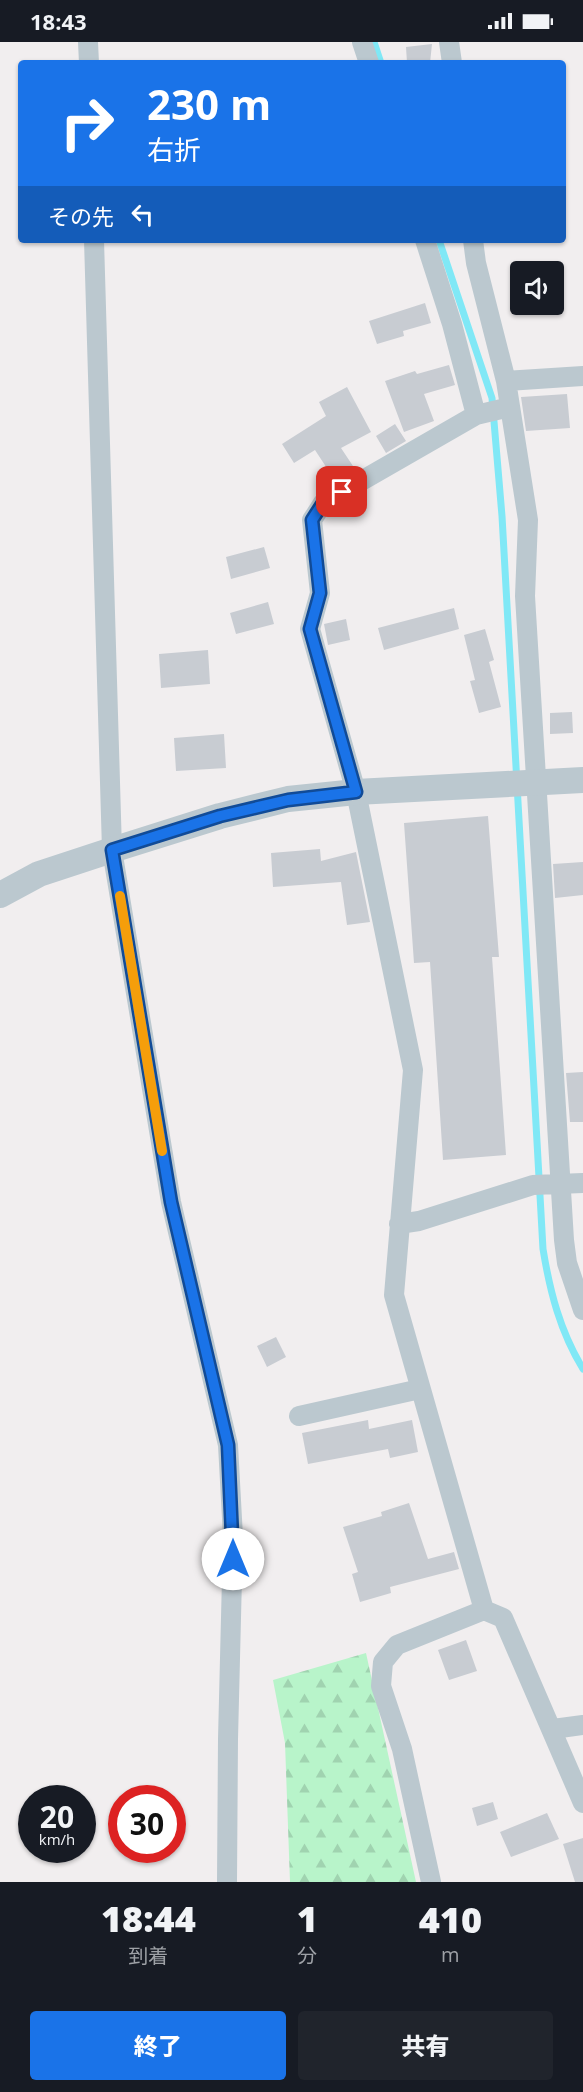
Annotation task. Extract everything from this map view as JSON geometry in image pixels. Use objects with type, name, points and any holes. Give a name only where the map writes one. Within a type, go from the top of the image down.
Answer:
[{"type":"street","points":[[88,42],[89,60]]},
{"type":"street","points":[[362,42],[368,60]]},
{"type":"street","points":[[449,42],[452,60]]},
{"type":"street","points":[[94,243],[112,850],[171,1202],[228,1445],[233,1537],[227,1882]]},
{"type":"street","points":[[426,243],[452,324],[476,415]]},
{"type":"street","points":[[473,243],[476,263],[506,381],[528,520],[525,596],[525,784],[557,1184],[567,1263],[583,1310]]},
{"type":"street","points":[[506,381],[583,376]]},
{"type":"street","points":[[484,1610],[394,1295],[413,1070],[356,792],[310,629],[320,593],[312,520],[323,503],[476,415],[510,407]]},
{"type":"street","points":[[0,895],[39,874],[220,816],[288,800],[356,792],[583,780]]},
{"type":"street","points":[[399,1224],[419,1221],[533,1185],[583,1183]]},
{"type":"street","points":[[299,1416],[420,1389]]},
{"type":"street","points":[[431,1882],[402,1749],[381,1686],[383,1662],[397,1645],[484,1610],[503,1617],[583,1803]]},
{"type":"street","points":[[553,1729],[583,1725]]},
{"type":"green space","points":[[366,1653],[416,1882],[290,1882],[285,1743],[273,1680]]},
{"type":"building","points":[[432,44],[430,60],[407,60],[406,47]]},
{"type":"building","points":[[425,303],[431,323],[403,331],[404,336],[377,344],[369,321]]},
{"type":"building","points":[[449,365],[455,385],[424,394],[434,421],[404,432],[385,381],[415,371],[417,374]]},
{"type":"building","points":[[347,387],[371,432],[341,448],[353,466],[334,479],[315,450],[294,463],[282,444],[326,416],[319,402]]},
{"type":"building","points":[[567,394],[570,428],[526,431],[521,397]]},
{"type":"building","points":[[395,424],[406,441],[386,453],[376,436]]},
{"type":"building","points":[[264,547],[270,568],[231,579],[226,557]]},
{"type":"building","points":[[268,602],[274,624],[236,634],[230,613]]},
{"type":"building","points":[[454,608],[459,629],[384,650],[378,628]]},
{"type":"building","points":[[346,619],[350,640],[328,645],[324,624]]},
{"type":"building","points":[[485,629],[494,660],[489,662],[501,707],[479,713],[470,681],[475,680],[464,635]]},
{"type":"building","points":[[208,650],[210,684],[161,688],[159,654]]},
{"type":"building","points":[[572,712],[573,733],[550,734],[550,713]]},
{"type":"building","points":[[224,734],[226,768],[176,771],[174,738]]},
{"type":"building","points":[[488,816],[499,957],[492,957],[506,1155],[443,1160],[430,962],[414,963],[404,823]]},
{"type":"building","points":[[320,849],[321,861],[356,852],[370,922],[347,925],[341,882],[273,887],[271,853]]},
{"type":"building","points":[[583,862],[583,895],[555,898],[553,864]]},
{"type":"building","points":[[583,1072],[583,1122],[570,1122],[566,1073]]},
{"type":"building","points":[[276,1337],[286,1357],[267,1367],[257,1346]]},
{"type":"building","points":[[368,1420],[369,1429],[412,1420],[418,1452],[390,1458],[388,1449],[308,1464],[302,1433]]},
{"type":"building","points":[[409,1503],[428,1559],[454,1552],[459,1569],[390,1587],[391,1593],[360,1602],[352,1574],[358,1572],[343,1527],[382,1516],[381,1512]]},
{"type":"building","points":[[466,1640],[477,1671],[449,1680],[438,1650]]},
{"type":"building","points":[[493,1802],[498,1819],[477,1826],[472,1808]]},
{"type":"building","points":[[547,1813],[559,1839],[511,1857],[500,1832]]},
{"type":"building","points":[[583,1838],[583,1882],[575,1882],[563,1844]]},
{"type":"waterway","points":[[374,42],[380,60]]},
{"type":"waterway","points":[[440,243],[492,398],[502,516],[543,1249],[557,1311],[568,1340],[583,1369]]},
{"type":"slow traffic","points":[[120,896],[162,1151]]},
{"type":"route","points":[[233,1559],[228,1445],[171,1202],[112,850],[220,816],[288,800],[356,792],[310,629],[320,593],[312,520],[323,503],[342,492]]}]
